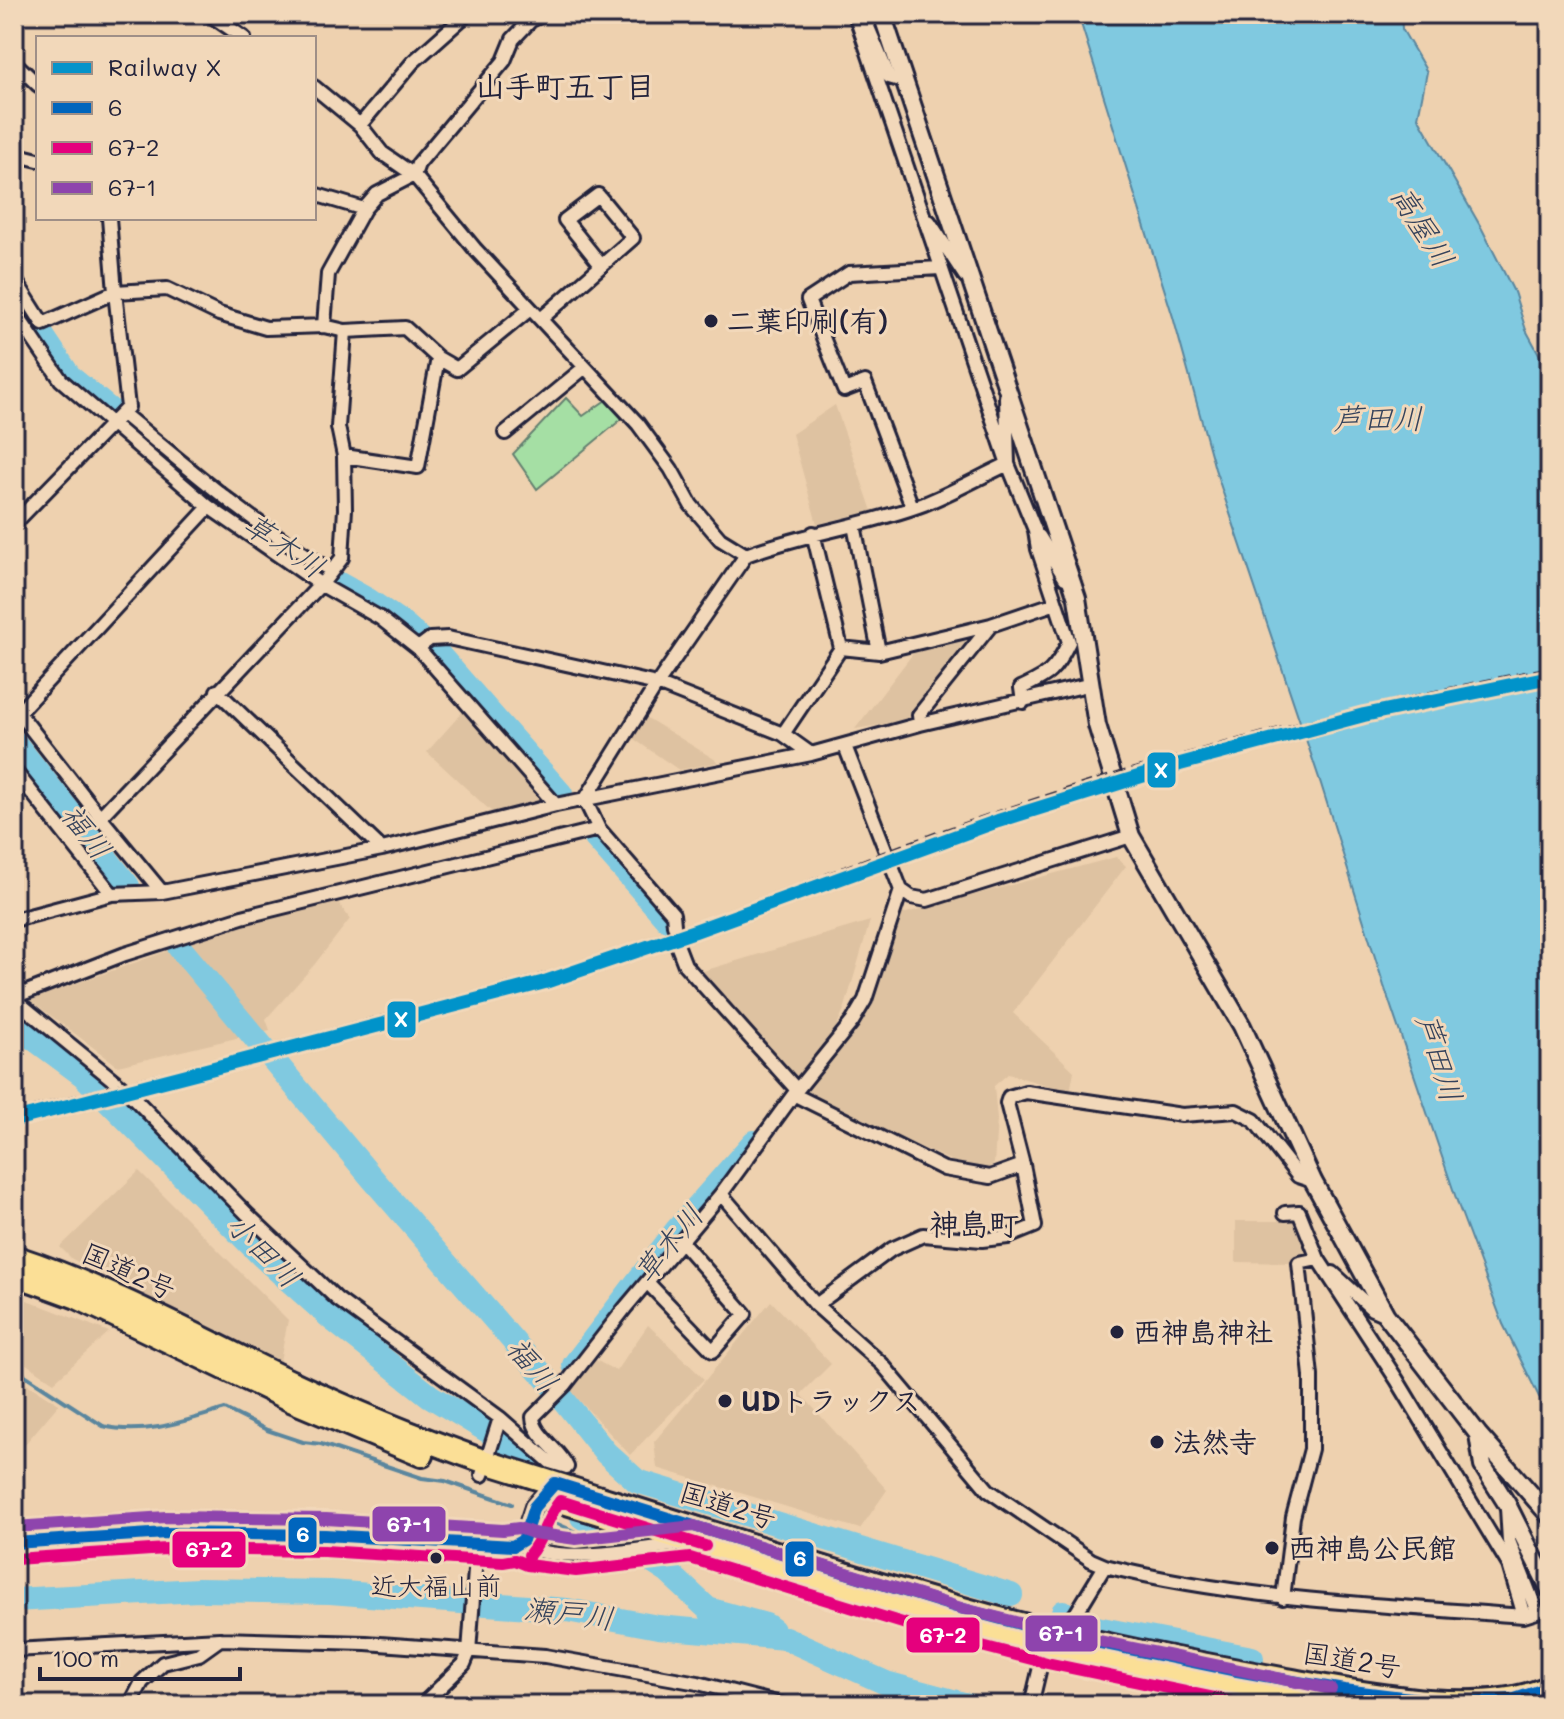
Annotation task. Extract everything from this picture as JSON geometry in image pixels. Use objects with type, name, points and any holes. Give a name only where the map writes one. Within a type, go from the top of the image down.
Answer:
[{"type":"highway","name":"国道2号","points":[[14,1257],[114,1295],[347,1408],[410,1435],[956,1607],[1059,1637],[1328,1705]]},
{"type":"highway","name":"国道2号","points":[[14,1274],[98,1306],[342,1423],[403,1448],[487,1460]]},
{"type":"highway","name":"国道2号","points":[[555,1482],[691,1542],[960,1624],[1059,1637],[1407,1699],[1485,1703],[1515,1699],[1550,1687]]},
{"type":"street","points":[[209,14],[241,36]]},
{"type":"street","points":[[360,125],[413,62],[467,14]]},
{"type":"street","points":[[324,326],[328,274],[364,209],[377,194],[414,175],[418,164],[504,61],[513,39],[531,20],[544,14]]},
{"type":"street","points":[[855,14],[1008,464],[1035,530],[1077,598]]},
{"type":"street","points":[[862,14],[889,77],[903,81]]},
{"type":"street","points":[[882,14],[1077,598],[1097,725],[1131,836],[1242,1026],[1313,1181],[1386,1315],[1478,1434],[1550,1516]]},
{"type":"street","points":[[14,62],[36,83]]},
{"type":"street","points":[[316,89],[360,125],[382,153],[414,175],[475,249],[638,424],[671,469],[691,505],[720,539],[746,555]]},
{"type":"street","points":[[14,154],[36,160]]},
{"type":"street","points":[[316,195],[364,209]]},
{"type":"street","points":[[541,319],[633,238],[598,195],[565,220],[601,265]]},
{"type":"street","points":[[921,208],[973,287]]},
{"type":"street","points":[[14,524],[128,407],[109,220]]},
{"type":"street","points":[[912,507],[865,382],[844,390],[808,300],[849,273],[940,268]]},
{"type":"street","points":[[14,278],[61,380],[300,553],[326,578]]},
{"type":"street","points":[[36,328],[115,292],[167,289],[219,314],[266,328],[324,326],[345,331],[405,328],[438,358],[457,369],[530,309]]},
{"type":"street","points":[[14,311],[36,328]]},
{"type":"street","points":[[100,817],[342,558],[344,456],[338,427],[345,331]]},
{"type":"street","points":[[344,456],[418,467],[438,358]]},
{"type":"street","points":[[505,433],[584,368]]},
{"type":"street","points":[[1006,380],[1008,464]]},
{"type":"street","points":[[117,418],[209,507],[326,578],[422,645],[556,805]]},
{"type":"street","points":[[585,800],[657,684],[746,555],[813,533],[854,525],[921,505],[1008,464]]},
{"type":"street","points":[[162,892],[16,709],[209,507]]},
{"type":"street","points":[[854,525],[879,652]]},
{"type":"street","points":[[1023,702],[1021,688],[1049,675],[1058,665],[1069,642],[1038,549],[1035,530]]},
{"type":"street","points":[[783,734],[841,648],[813,533]]},
{"type":"street","points":[[841,648],[879,652],[991,625],[1056,603]]},
{"type":"street","points":[[920,724],[919,715],[991,625]]},
{"type":"street","points":[[422,645],[448,638],[657,684],[783,734],[811,754]]},
{"type":"street","points":[[14,920],[112,894],[162,892],[382,849],[556,805],[811,754],[920,724],[1092,684]]},
{"type":"street","points":[[217,691],[382,849]]},
{"type":"street","points":[[845,746],[901,890],[911,897],[927,900],[1131,836]]},
{"type":"street","points":[[14,770],[112,894]]},
{"type":"street","points":[[585,800],[599,829],[673,914],[674,925]]},
{"type":"street","points":[[555,1482],[550,1462],[337,1299],[247,1214],[128,1092],[14,998],[125,954],[242,917],[599,829]]},
{"type":"street","points":[[14,1543],[166,1533],[325,1535],[476,1550],[517,1544],[523,1540],[534,1507],[555,1482],[564,1458],[534,1425],[533,1417],[565,1385],[721,1194],[852,1022],[865,1000],[901,890]]},
{"type":"street","points":[[678,947],[685,965],[796,1093],[944,1169],[990,1177],[1023,1165]]},
{"type":"street","points":[[816,1305],[892,1249],[923,1235],[982,1240],[1008,1237],[1035,1226],[1007,1103],[1009,1097],[1026,1092],[1182,1115],[1236,1111],[1254,1120],[1298,1176],[1313,1181]]},
{"type":"street","points":[[721,1194],[816,1305],[882,1364],[988,1490],[1091,1560],[1105,1566],[1160,1580],[1283,1598],[1524,1616],[1537,1612],[1509,1541],[1507,1504]]},
{"type":"street","points":[[1285,1213],[1299,1212],[1318,1259],[1489,1529],[1509,1565],[1524,1616]]},
{"type":"street","points":[[647,1282],[713,1351],[745,1314],[681,1241]]},
{"type":"street","points":[[1318,1259],[1372,1309],[1386,1315]]},
{"type":"street","points":[[1283,1598],[1293,1517],[1311,1449],[1311,1376],[1299,1263],[1318,1259]]},
{"type":"street","points":[[487,1460],[499,1421]]},
{"type":"street","points":[[1478,1434],[1483,1466],[1507,1504],[1550,1590]]},
{"type":"street","points":[[517,1544],[529,1549],[576,1555],[691,1542]]},
{"type":"street","points":[[422,1705],[464,1664],[469,1649],[476,1550]]},
{"type":"street","points":[[1031,1705],[1059,1637],[1105,1566]]},
{"type":"street","points":[[130,1705],[142,1682],[163,1663],[199,1654],[220,1639]]},
{"type":"street","points":[[14,1650],[220,1639],[469,1649],[545,1656],[698,1683],[784,1705]]},
{"type":"shaded area","points":[[835,405],[872,511],[817,524],[792,434]]},
{"type":"shaded area","points":[[980,630],[911,720],[855,729],[921,643]]},
{"type":"shaded area","points":[[466,708],[541,794],[538,804],[494,814],[427,752]]},
{"type":"shaded area","points":[[644,716],[719,762],[679,770],[631,737]]},
{"type":"shaded area","points":[[1116,857],[1126,866],[1013,1013],[1074,1071],[1070,1092],[1008,1074],[994,1086],[997,1120],[994,1164],[985,1169],[967,1168],[806,1094],[850,1038],[864,1013],[891,917]]},
{"type":"shaded area","points":[[335,898],[350,919],[266,1019],[270,1030],[118,1066],[30,1000],[218,933]]},
{"type":"shaded area","points":[[870,921],[845,1007],[835,1030],[789,1085],[690,975]]},
{"type":"shaded area","points":[[139,1171],[288,1320],[280,1361],[72,1259],[60,1247]]},
{"type":"shaded area","points":[[1236,1221],[1295,1221],[1306,1243],[1306,1254],[1297,1263],[1236,1262]]},
{"type":"shaded area","points":[[14,1295],[109,1332],[54,1382],[14,1356]]},
{"type":"shaded area","points":[[771,1301],[831,1364],[801,1394],[887,1490],[860,1529],[657,1468],[654,1442]]},
{"type":"shaded area","points":[[648,1325],[704,1379],[630,1455],[569,1389],[592,1358],[616,1371]]},
{"type":"shaded area","points":[[14,1376],[59,1404],[14,1457]]},
{"type":"green space","points":[[566,398],[583,416],[606,400],[623,418],[537,489],[513,454]]},
{"type":"water","name":"芦田川","points":[[1078,14],[1401,14],[1402,29],[1427,72],[1418,117],[1482,229],[1514,292],[1526,330],[1550,374],[1550,1419],[1503,1324],[1459,1207],[1384,986],[1321,784],[1215,469],[1173,317]]},
{"type":"waterway","name":"草木川","points":[[14,293],[70,377],[257,531],[318,572],[368,600],[439,655],[561,794]]},
{"type":"waterway","name":"福川","points":[[14,742],[128,886]]},
{"type":"waterway","name":"草木川","points":[[595,837],[668,920]]},
{"type":"waterway","name":"福川","points":[[179,947],[606,1453],[637,1481],[1011,1595]]},
{"type":"waterway","name":"小田川","points":[[14,1024],[83,1075],[262,1256],[332,1319],[430,1396],[529,1456]]},
{"type":"waterway","name":"草木川","points":[[574,1365],[676,1231],[754,1142]]},
{"type":"waterway","points":[[14,1368],[103,1426],[150,1428],[225,1409],[267,1430],[303,1442],[321,1444],[512,1504]]},
{"type":"waterway","name":"小田川","points":[[582,1517],[668,1572],[708,1609],[766,1625],[773,1630]]},
{"type":"waterway","points":[[553,1522],[613,1548]]},
{"type":"waterway","name":"小田川","points":[[632,1555],[659,1566]]},
{"type":"waterway","name":"瀬戸川","points":[[14,1600],[198,1590],[330,1592],[567,1610],[658,1627],[785,1638],[886,1683],[968,1705]]},
{"type":"waterway","name":"福川","points":[[1063,1612],[1086,1626],[1252,1658],[1251,1664]]},
{"type":"tunnel","points":[[674,925],[678,947]]},
{"type":"railway","points":[[14,1112],[605,956],[952,828],[1173,758],[1398,700],[1550,668]]},
{"type":"rail line","name":"X","points":[[14,1120],[545,982],[998,821],[1180,764],[1364,715],[1550,677]]},
{"type":"transit line","name":"6","points":[[555,1483],[956,1607],[1062,1635],[1237,1671],[1344,1690],[1452,1703],[1515,1699],[1550,1687]]},
{"type":"transit line","name":"6","points":[[14,1543],[166,1533],[325,1535],[513,1546],[523,1540],[534,1507],[555,1483]]},
{"type":"transit line","name":"67-2","points":[[529,1555],[560,1501],[705,1546]]},
{"type":"transit line","name":"67-1","points":[[14,1527],[166,1517],[326,1519],[503,1530],[519,1528],[576,1539],[694,1526],[964,1609],[1055,1632],[1331,1689]]},
{"type":"transit line","name":"67-2","points":[[15,1559],[166,1549],[324,1551],[503,1562],[515,1560],[527,1565],[576,1571],[690,1558],[955,1639],[1047,1663],[1249,1705]]},
{"type":"place","name":"二葉印刷(有)","points":[[711,321]]},
{"type":"place","name":"西神島神社","points":[[1117,1332]]},
{"type":"place","name":"UDトラックス","points":[[725,1401]]},
{"type":"place","name":"法然寺","points":[[1157,1442]]},
{"type":"place","name":"西神島公民館","points":[[1272,1548]]},
{"type":"place","name":"近大福山前","points":[[436,1558]]},
{"type":"district","name":"山手町五丁目","points":[[565,87]]},
{"type":"district","name":"神島町","points":[[974,1225]]},
{"type":"water label","name":"高屋川","points":[[1422,227]]}]
